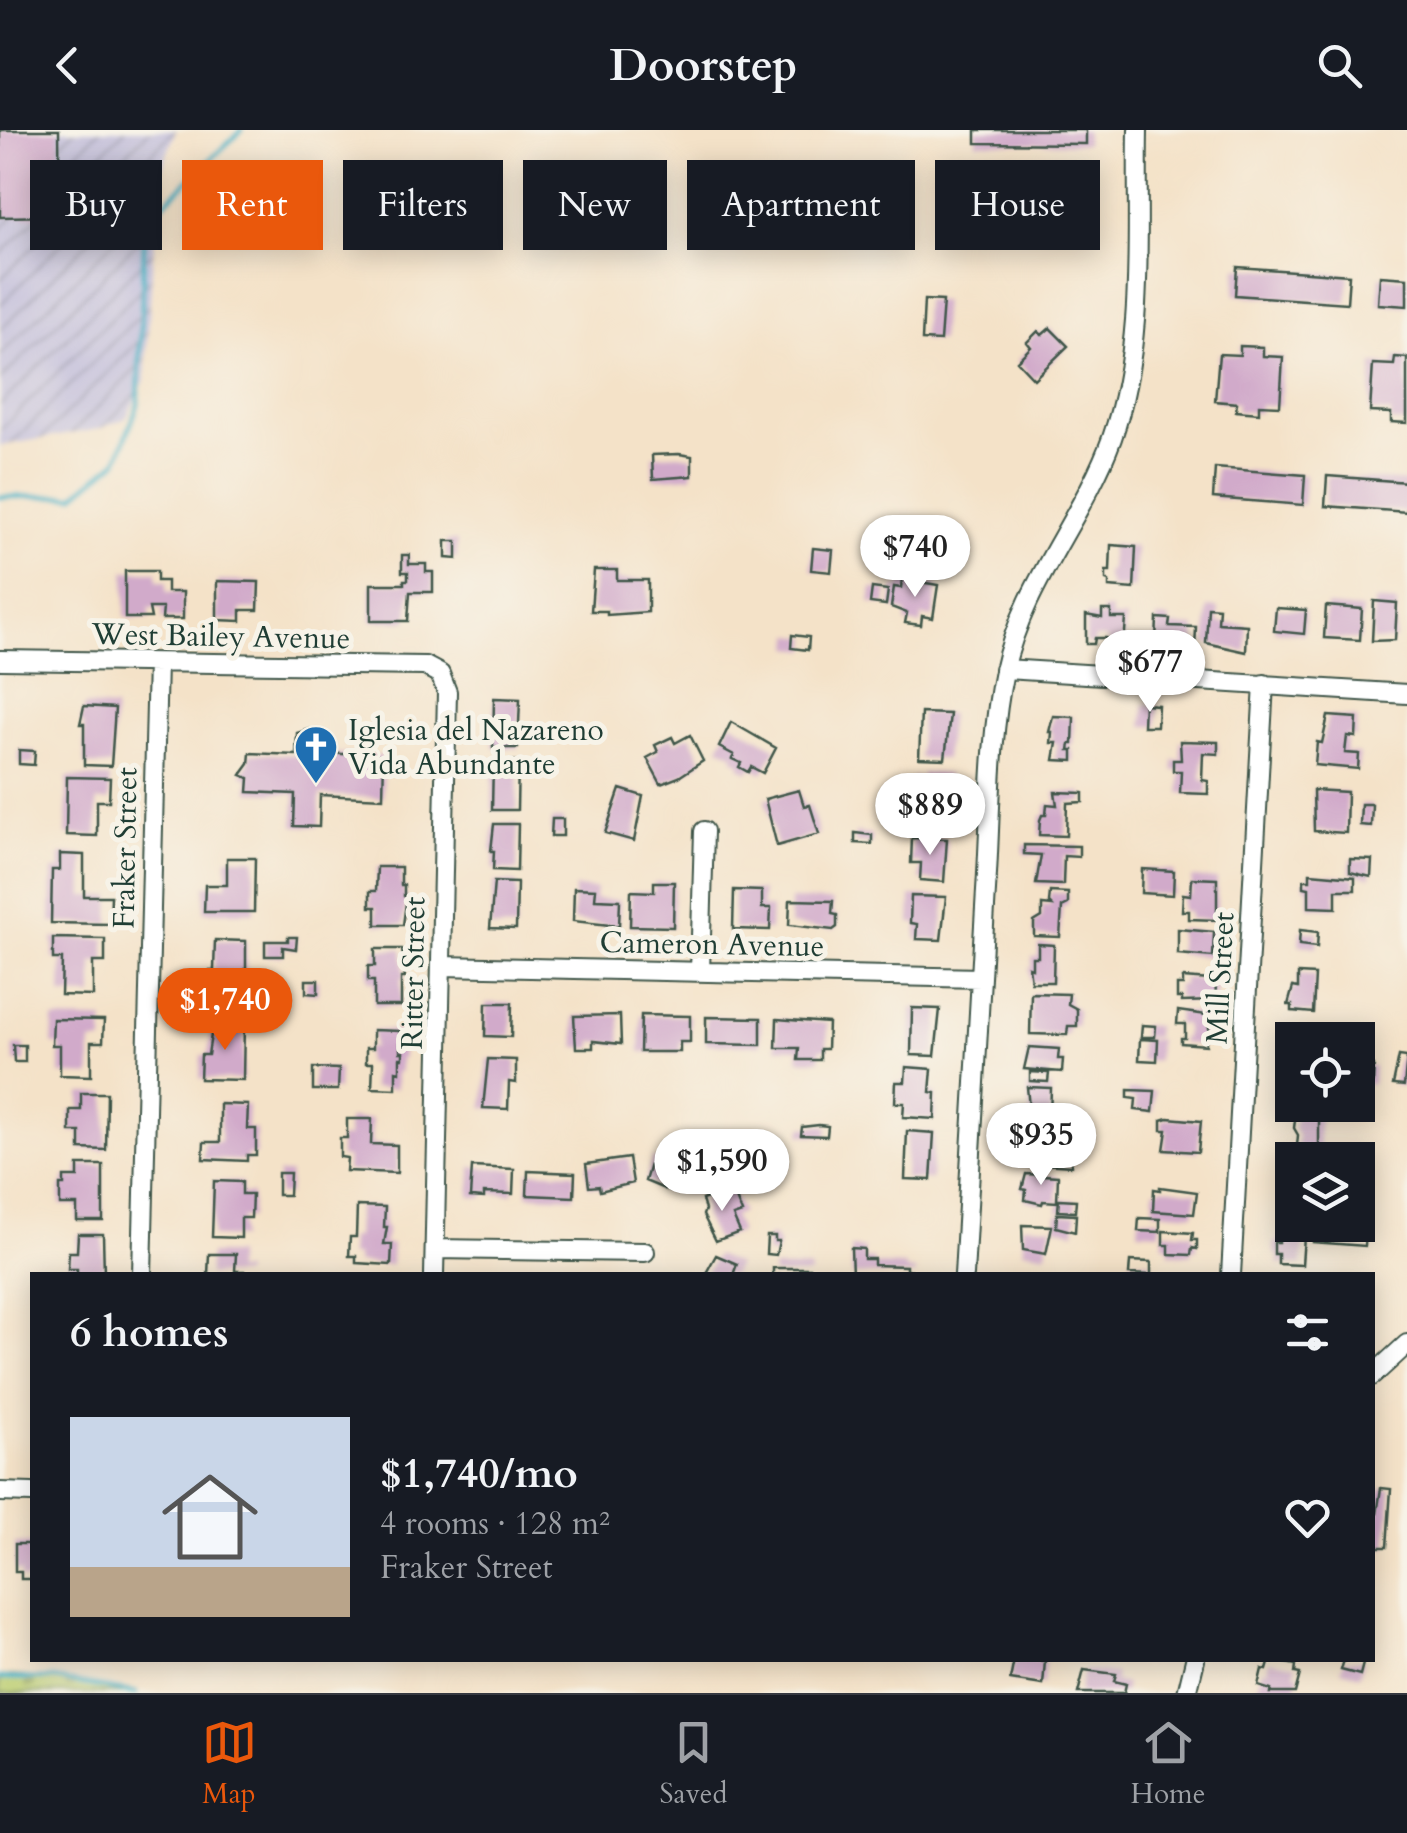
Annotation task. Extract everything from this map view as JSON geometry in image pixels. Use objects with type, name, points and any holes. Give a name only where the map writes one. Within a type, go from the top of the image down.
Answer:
[{"type":"street","points":[[964,1272],[994,766],[1004,669],[1022,614],[1098,468],[1125,393],[1135,293],[1138,130]]},
{"type":"street","name":"West Bailey Avenue","points":[[0,660],[424,666],[440,674]]},
{"type":"street","name":"Fraker Street","points":[[142,1272],[157,663]]},
{"type":"street","points":[[1004,669],[1407,694]]},
{"type":"street","name":"Ritter Street","points":[[434,1272],[447,692],[440,674]]},
{"type":"street","name":"Mill Street","points":[[1231,1272],[1264,684]]},
{"type":"street","points":[[700,972],[704,830]]},
{"type":"street","name":"Cameron Avenue","points":[[441,966],[981,978]]},
{"type":"street","points":[[435,1249],[645,1252]]},
{"type":"street","points":[[1375,1373],[1407,1344]]},
{"type":"street","points":[[0,1492],[30,1493]]},
{"type":"street","points":[[1186,1693],[1194,1662]]},
{"type":"shaded area","points":[[0,130],[176,130],[162,168],[162,160],[30,160],[30,250],[153,250],[145,380],[126,418],[99,429],[0,446]]},
{"type":"green space","points":[[12,1676],[136,1693],[0,1693],[0,1678]]},
{"type":"building","points":[[0,130],[59,130],[59,160],[30,160],[30,216],[0,217]]},
{"type":"building","points":[[976,130],[1086,130],[1086,144],[976,143]]},
{"type":"building","points":[[1237,267],[1349,275],[1347,303],[1235,295]]},
{"type":"building","points":[[1380,276],[1407,278],[1407,306],[1378,304]]},
{"type":"building","points":[[924,300],[943,301],[940,341],[922,340]]},
{"type":"building","points":[[1050,328],[1068,346],[1034,379],[1017,361],[1031,347],[1027,342],[1038,331],[1042,335]]},
{"type":"building","points":[[1240,346],[1263,347],[1263,356],[1283,357],[1280,406],[1259,405],[1259,413],[1236,411],[1237,403],[1215,401],[1219,354],[1240,355]]},
{"type":"building","points":[[1395,357],[1407,358],[1407,423],[1391,422],[1391,413],[1370,412],[1373,364],[1394,365]]},
{"type":"building","points":[[652,455],[692,456],[692,476],[653,479]]},
{"type":"building","points":[[1215,468],[1305,475],[1303,505],[1213,498]]},
{"type":"building","points":[[1327,476],[1407,482],[1407,512],[1325,506]]},
{"type":"building","points":[[446,541],[457,541],[457,559],[446,558]]},
{"type":"building","points":[[1111,545],[1136,547],[1134,589],[1109,587],[1106,571],[1110,571]]},
{"type":"building","points":[[813,548],[833,550],[831,572],[811,570]]},
{"type":"building","points":[[402,555],[409,555],[409,564],[426,564],[426,572],[433,572],[433,592],[410,592],[408,621],[371,621],[371,584],[404,584],[408,580],[408,572],[402,572]]},
{"type":"building","points":[[594,570],[617,570],[617,580],[648,580],[648,612],[607,615],[607,611],[591,611]]},
{"type":"building","points":[[125,571],[157,571],[157,581],[167,581],[167,592],[183,592],[183,619],[162,619],[163,608],[149,608],[151,618],[125,618]]},
{"type":"building","points":[[902,579],[938,585],[933,618],[922,616],[921,625],[905,623],[907,613],[891,607],[894,587],[901,588]]},
{"type":"building","points":[[217,581],[259,582],[258,610],[241,610],[241,621],[217,620]]},
{"type":"building","points":[[872,588],[888,590],[886,605],[870,603]]},
{"type":"building","points":[[1374,601],[1397,603],[1395,640],[1372,641]]},
{"type":"building","points":[[1326,606],[1362,609],[1360,640],[1324,638]]},
{"type":"building","points":[[1208,607],[1219,608],[1218,623],[1247,625],[1246,652],[1206,643]]},
{"type":"building","points":[[1276,608],[1306,610],[1304,634],[1274,631]]},
{"type":"building","points":[[1102,610],[1111,610],[1111,618],[1126,618],[1124,646],[1111,646],[1106,638],[1095,638],[1094,644],[1086,644],[1086,615],[1102,618]]},
{"type":"building","points":[[1157,618],[1170,619],[1169,626],[1196,627],[1195,650],[1181,652],[1171,649],[1171,643],[1156,642]]},
{"type":"building","points":[[792,635],[809,637],[808,650],[791,648]]},
{"type":"building","points":[[494,698],[520,699],[518,748],[493,748]]},
{"type":"building","points":[[1144,704],[1158,705],[1157,726],[1143,726]]},
{"type":"building","points":[[84,706],[115,708],[111,766],[84,765],[84,724],[80,724]]},
{"type":"building","points":[[921,713],[950,714],[945,759],[919,758]]},
{"type":"building","points":[[1053,716],[1074,717],[1073,744],[1069,750],[1073,750],[1073,761],[1054,760],[1057,743],[1051,743],[1049,732]]},
{"type":"building","points":[[1328,716],[1357,718],[1356,737],[1347,736],[1345,753],[1359,754],[1358,769],[1315,765],[1317,742],[1322,743]]},
{"type":"building","points":[[731,722],[776,748],[763,773],[739,767],[741,763],[732,759],[734,755],[719,747]]},
{"type":"building","name":"Iglesia del Nazareno Vida Abundante","points":[[310,729],[323,735],[322,753],[384,756],[383,798],[320,795],[319,827],[294,826],[295,794],[248,792],[249,778],[241,775],[249,764],[250,753],[296,755],[297,733]]},
{"type":"building","points":[[690,735],[703,761],[661,784],[647,758],[658,752],[655,745],[672,737],[675,743]]},
{"type":"building","points":[[1180,741],[1218,742],[1218,754],[1203,753],[1202,780],[1208,781],[1208,794],[1180,793],[1181,771],[1173,771],[1173,760],[1181,760]]},
{"type":"building","points":[[19,750],[35,751],[34,765],[19,764]]},
{"type":"building","points":[[493,761],[518,761],[517,810],[492,810]]},
{"type":"building","points":[[922,773],[948,774],[947,787],[952,787],[946,819],[920,818],[921,792],[911,792],[912,777],[922,778]]},
{"type":"building","points":[[67,777],[110,778],[109,801],[97,801],[97,836],[66,835]]},
{"type":"building","points":[[620,789],[643,796],[634,841],[605,833]]},
{"type":"building","points":[[799,790],[804,806],[810,805],[819,834],[777,846],[765,799]]},
{"type":"building","points":[[1313,790],[1347,792],[1346,833],[1314,831]]},
{"type":"building","points":[[1055,792],[1083,793],[1083,802],[1067,803],[1066,836],[1039,835],[1047,804],[1057,805]]},
{"type":"building","points":[[1361,804],[1372,804],[1371,826],[1360,825]]},
{"type":"building","points":[[552,819],[563,819],[563,836],[551,836]]},
{"type":"building","points":[[494,824],[518,824],[517,871],[493,870]]},
{"type":"building","points":[[855,833],[872,835],[872,844],[855,843]]},
{"type":"building","points":[[912,838],[947,839],[944,882],[920,880],[921,863],[911,863]]},
{"type":"building","points":[[1024,845],[1079,846],[1079,857],[1064,856],[1063,885],[1036,884],[1041,855],[1024,854]]},
{"type":"building","points":[[60,854],[84,855],[84,896],[111,896],[110,924],[51,923],[52,870],[60,870]]},
{"type":"building","points":[[227,858],[255,858],[254,912],[204,912],[205,885],[227,885]]},
{"type":"building","points":[[1350,859],[1372,860],[1371,877],[1350,872]]},
{"type":"building","points":[[377,867],[401,867],[401,885],[407,896],[403,925],[376,925],[376,907],[370,907],[370,891],[376,891]]},
{"type":"building","points":[[1142,869],[1174,871],[1173,895],[1141,893]]},
{"type":"building","points":[[1310,873],[1355,877],[1355,890],[1336,890],[1336,908],[1309,907],[1309,888],[1304,887],[1304,880],[1310,880]]},
{"type":"building","points":[[1192,878],[1217,879],[1217,920],[1189,919],[1189,911],[1182,911],[1183,894],[1191,895]]},
{"type":"building","points":[[494,882],[517,883],[516,929],[490,928]]},
{"type":"building","points":[[654,882],[674,882],[673,927],[630,926],[631,891],[654,892]]},
{"type":"building","points":[[574,888],[596,889],[595,899],[620,900],[619,926],[573,921]]},
{"type":"building","points":[[734,890],[762,891],[762,908],[771,908],[770,930],[733,929]]},
{"type":"building","points":[[1050,892],[1068,893],[1068,904],[1062,907],[1060,937],[1034,936],[1034,922],[1042,917],[1042,905],[1052,906]]},
{"type":"building","points":[[911,896],[946,897],[941,940],[916,939],[917,924],[910,923]]},
{"type":"building","points":[[790,900],[833,901],[837,927],[833,930],[789,925]]},
{"type":"building","points":[[1178,929],[1214,932],[1213,957],[1178,954]]},
{"type":"building","points":[[1300,930],[1318,932],[1317,947],[1299,945]]},
{"type":"building","points":[[288,937],[297,937],[296,949],[283,947],[283,956],[265,956],[265,941],[288,941]]},
{"type":"building","points":[[53,938],[105,939],[105,962],[93,962],[93,996],[61,995],[62,959],[53,959]]},
{"type":"building","points":[[215,940],[246,941],[246,977],[252,977],[251,1000],[202,999],[202,975],[210,975],[210,970],[214,970]]},
{"type":"building","points":[[1038,944],[1054,945],[1053,982],[1031,982],[1029,967],[1032,968],[1032,957],[1038,957]]},
{"type":"building","points":[[375,949],[402,949],[405,978],[401,978],[401,1006],[374,1006],[374,981],[368,981],[368,966],[375,966]]},
{"type":"building","points":[[1298,974],[1315,975],[1313,1013],[1292,1011],[1292,1005],[1288,1005],[1293,987],[1298,988]]},
{"type":"building","points":[[1183,978],[1216,984],[1215,1001],[1182,1002],[1182,998],[1177,998],[1177,985],[1183,985]]},
{"type":"building","points":[[306,980],[318,980],[318,994],[306,993]]},
{"type":"building","points":[[1031,993],[1069,994],[1068,1004],[1077,1009],[1077,1026],[1068,1026],[1067,1035],[1030,1034]]},
{"type":"building","points":[[486,1003],[512,1003],[511,1037],[485,1036]]},
{"type":"building","points":[[912,1008],[940,1009],[935,1056],[911,1055]]},
{"type":"building","points":[[1178,1011],[1207,1015],[1210,1034],[1206,1034],[1206,1045],[1181,1043],[1185,1024],[1177,1024]]},
{"type":"building","points":[[620,1015],[621,1044],[593,1041],[593,1048],[576,1048],[574,1016]]},
{"type":"building","points":[[641,1015],[690,1016],[690,1042],[680,1042],[680,1052],[640,1052]]},
{"type":"building","points":[[706,1017],[761,1018],[761,1045],[706,1044]]},
{"type":"building","points":[[53,1019],[104,1020],[103,1042],[91,1042],[91,1076],[60,1075],[60,1045],[52,1045]]},
{"type":"building","points":[[777,1019],[828,1023],[827,1049],[820,1049],[820,1060],[798,1060],[799,1048],[776,1048]]},
{"type":"building","points":[[213,1021],[244,1022],[243,1080],[200,1079],[201,1055],[208,1055]]},
{"type":"building","points":[[1142,1025],[1156,1026],[1155,1037],[1141,1037]]},
{"type":"building","points":[[373,1030],[400,1031],[403,1058],[400,1072],[396,1071],[396,1089],[372,1088],[373,1063],[366,1063],[366,1048],[373,1048]]},
{"type":"building","points":[[1140,1039],[1158,1040],[1157,1061],[1139,1060]]},
{"type":"building","points":[[13,1045],[25,1045],[25,1062],[14,1062]]},
{"type":"building","points":[[1029,1047],[1059,1049],[1062,1072],[1024,1069]]},
{"type":"building","points":[[1399,1056],[1407,1057],[1404,1086],[1393,1085]]},
{"type":"building","points":[[488,1059],[516,1060],[516,1083],[509,1082],[508,1109],[483,1108]]},
{"type":"building","points":[[906,1067],[932,1069],[930,1092],[936,1093],[935,1119],[903,1117],[904,1103],[895,1103],[896,1082],[905,1082]]},
{"type":"building","points":[[313,1068],[339,1069],[338,1090],[313,1090]]},
{"type":"building","points":[[1030,1072],[1049,1073],[1048,1082],[1030,1081]]},
{"type":"building","points":[[1027,1087],[1051,1088],[1050,1117],[1030,1117]]},
{"type":"building","points":[[1128,1090],[1155,1091],[1153,1112],[1135,1110],[1136,1099],[1128,1098]]},
{"type":"building","points":[[81,1093],[107,1093],[106,1150],[80,1149],[80,1132],[70,1132],[70,1110],[81,1110]]},
{"type":"building","points":[[220,1104],[248,1105],[247,1129],[256,1129],[256,1155],[247,1155],[247,1161],[203,1159],[204,1142],[220,1142]]},
{"type":"building","points":[[347,1119],[372,1119],[371,1144],[397,1145],[397,1173],[346,1171],[347,1158],[340,1157],[340,1138],[347,1138]]},
{"type":"building","points":[[1162,1120],[1201,1121],[1198,1152],[1164,1150],[1167,1130],[1162,1130]]},
{"type":"building","points":[[1295,1122],[1319,1122],[1319,1142],[1297,1142]]},
{"type":"building","points":[[828,1126],[827,1136],[801,1135],[802,1127]]},
{"type":"building","points":[[907,1131],[934,1133],[931,1180],[905,1179]]},
{"type":"building","points":[[1029,1138],[1072,1141],[1071,1166],[1027,1163],[1028,1154],[1023,1152],[1028,1148]]},
{"type":"building","points":[[664,1152],[678,1157],[676,1165],[697,1171],[690,1194],[645,1181],[652,1158],[661,1161]]},
{"type":"building","points":[[629,1158],[633,1183],[600,1191],[599,1186],[589,1187],[586,1164]]},
{"type":"building","points":[[760,1164],[761,1189],[752,1189],[752,1174],[748,1175],[746,1166]]},
{"type":"building","points":[[78,1165],[103,1165],[103,1221],[77,1221],[77,1205],[60,1205],[60,1185],[64,1185],[64,1177],[78,1177]]},
{"type":"building","points":[[472,1167],[514,1169],[513,1194],[484,1193],[484,1198],[470,1197]]},
{"type":"building","points":[[528,1171],[575,1173],[574,1197],[527,1195]]},
{"type":"building","points":[[278,1173],[290,1173],[289,1195],[278,1195]]},
{"type":"building","points":[[1026,1174],[1058,1176],[1057,1202],[1025,1200],[1026,1190],[1022,1189]]},
{"type":"building","points":[[214,1181],[242,1182],[242,1194],[252,1194],[251,1218],[241,1218],[241,1238],[212,1237]]},
{"type":"building","points":[[732,1188],[742,1213],[733,1216],[740,1232],[716,1241],[703,1215],[702,1200]]},
{"type":"building","points":[[1154,1189],[1197,1192],[1194,1214],[1153,1211]]},
{"type":"building","points":[[1059,1199],[1076,1200],[1075,1212],[1058,1211]]},
{"type":"building","points":[[357,1206],[385,1207],[384,1244],[392,1244],[391,1265],[356,1263],[356,1256],[349,1256],[350,1237],[356,1237]]},
{"type":"building","points":[[1057,1214],[1076,1215],[1075,1232],[1056,1227]]},
{"type":"building","points":[[1139,1218],[1160,1219],[1160,1232],[1138,1231]]},
{"type":"building","points":[[1022,1225],[1052,1226],[1046,1254],[1023,1250]]},
{"type":"building","points":[[1163,1231],[1193,1233],[1197,1249],[1192,1248],[1191,1255],[1169,1254],[1169,1245],[1163,1245]]},
{"type":"building","points":[[78,1234],[103,1234],[104,1272],[68,1269],[69,1252],[77,1252]]},
{"type":"building","points":[[767,1236],[775,1236],[775,1241],[779,1241],[776,1255],[766,1254]]},
{"type":"building","points":[[1275,1242],[1304,1242],[1302,1265],[1278,1264]]},
{"type":"building","points":[[1313,1242],[1365,1242],[1365,1246]]},
{"type":"building","points":[[851,1248],[864,1249],[864,1259],[874,1259],[874,1265],[906,1266],[906,1270],[915,1271],[915,1272],[852,1272]]},
{"type":"building","points":[[209,1254],[236,1254],[235,1271],[244,1271],[244,1272],[208,1272]]},
{"type":"building","points":[[716,1255],[737,1264],[734,1272],[707,1272]]},
{"type":"building","points":[[1130,1261],[1151,1262],[1151,1272],[1129,1272]]},
{"type":"building","points":[[773,1268],[810,1268],[810,1272],[773,1272]]},
{"type":"building","points":[[1381,1488],[1391,1489],[1387,1547],[1375,1547]]},
{"type":"building","points":[[15,1544],[30,1544],[30,1579],[21,1579],[21,1572],[15,1572]]},
{"type":"building","points":[[1014,1662],[1045,1662],[1043,1685],[1010,1680]]},
{"type":"building","points":[[1269,1662],[1296,1665],[1295,1673],[1300,1674],[1295,1693],[1270,1693],[1271,1690],[1258,1686],[1262,1669],[1267,1670]]},
{"type":"building","points":[[1343,1662],[1363,1662],[1360,1675],[1341,1670]]},
{"type":"building","points":[[1084,1670],[1116,1674],[1114,1681],[1126,1684],[1124,1693],[1078,1693]]},
{"type":"waterway","points":[[0,497],[74,496],[117,461],[138,405],[145,221],[242,130]]},
{"type":"waterway","points":[[0,1678],[55,1679],[136,1693]]},
{"type":"place","name":"Iglesia del Nazareno Vida Abundante","points":[[316,785]]}]
